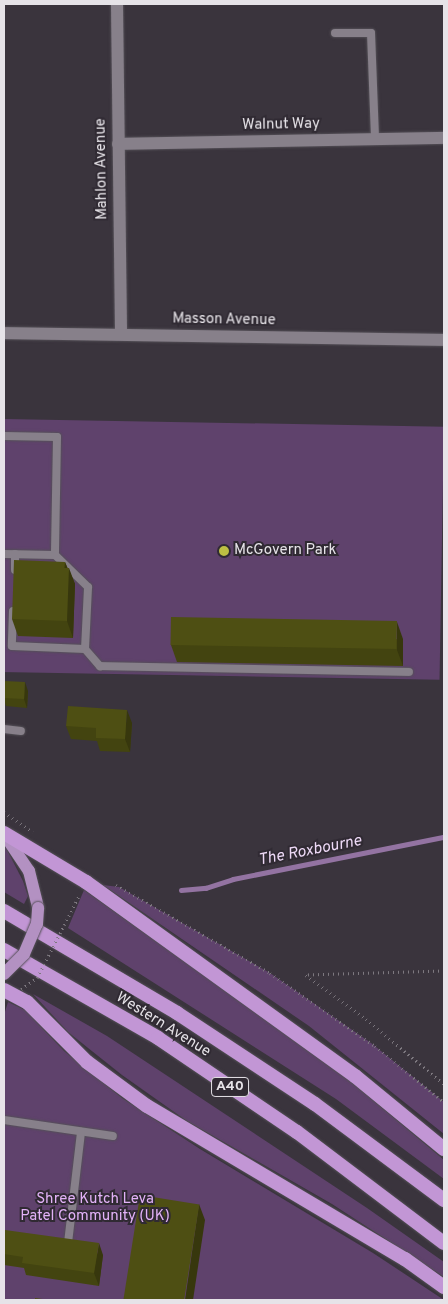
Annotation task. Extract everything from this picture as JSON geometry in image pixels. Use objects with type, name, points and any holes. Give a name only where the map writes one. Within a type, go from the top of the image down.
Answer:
[{"type":"highway","points":[[4,833],[86,882],[355,1076],[444,1149]]},
{"type":"highway","name":"Western Avenue","points":[[4,911],[178,1013],[315,1104],[444,1200]]},
{"type":"highway","name":"Western Avenue","points":[[4,950],[158,1038],[297,1132],[444,1243]]},
{"type":"highway","points":[[4,990],[27,1002],[87,1062],[147,1106],[405,1259],[444,1287]]},
{"type":"main road","points":[[4,833],[29,871],[38,908],[37,924],[24,954],[4,974]]},
{"type":"street","name":"Mahlon Avenue","points":[[117,4],[121,334]]},
{"type":"street","name":"Walnut Way","points":[[118,144],[444,138]]},
{"type":"street","name":"Masson Avenue","points":[[4,333],[444,340]]},
{"type":"lane","points":[[335,32],[371,33],[375,139]]},
{"type":"lane","points":[[4,436],[57,438],[55,555]]},
{"type":"lane","points":[[4,554],[55,555],[88,587],[85,649],[100,666],[409,672]]},
{"type":"lane","points":[[14,582],[15,554]]},
{"type":"lane","points":[[14,600],[12,646],[85,649]]},
{"type":"lane","points":[[4,729],[21,731]]},
{"type":"lane","points":[[4,1120],[113,1136]]},
{"type":"lane","points":[[68,1244],[81,1132]]},
{"type":"path","points":[[113,883],[270,973],[375,1046],[444,1102]]},
{"type":"path","points":[[21,989],[37,978],[83,888]]},
{"type":"path","points":[[444,971],[306,975],[366,1019],[444,1084]]},
{"type":"green space","name":"McGovern Park","points":[[4,419],[444,427],[440,680],[4,672]]},
{"type":"green space","points":[[4,844],[23,881],[28,896],[24,904],[4,892]]},
{"type":"green space","points":[[103,885],[119,887],[270,973],[371,1043],[444,1102],[444,1134],[309,1026]]},
{"type":"green space","points":[[84,890],[337,1070],[444,1160],[444,1179],[336,1099],[68,928]]},
{"type":"green space","points":[[33,994],[107,1036],[367,1208],[444,1262],[444,1277],[332,1204],[187,1121],[122,1075],[68,1032]]},
{"type":"green space","name":"Shree Kutch Leva Patel Community (UK)","points":[[8,1002],[25,1010],[64,1051],[122,1098],[200,1149],[373,1253],[444,1300],[4,1300],[4,1015]]},
{"type":"building","points":[[14,560],[65,562],[64,568],[69,568],[67,621],[12,619]]},
{"type":"building","points":[[171,617],[397,621],[396,649],[171,645]]},
{"type":"building","points":[[4,681],[25,682],[24,699],[4,698]]},
{"type":"building","points":[[68,706],[127,710],[125,739],[96,738],[96,728],[66,726]]},
{"type":"building","points":[[140,1195],[199,1204],[184,1300],[123,1300]]},
{"type":"building","points":[[5,1230],[99,1243],[94,1273],[22,1263],[23,1257],[4,1254]]},
{"type":"waterway","name":"The Roxbourne","points":[[181,890],[206,888],[233,879],[444,837]]},
{"type":"place","name":"McGovern Park","points":[[224,551]]}]
